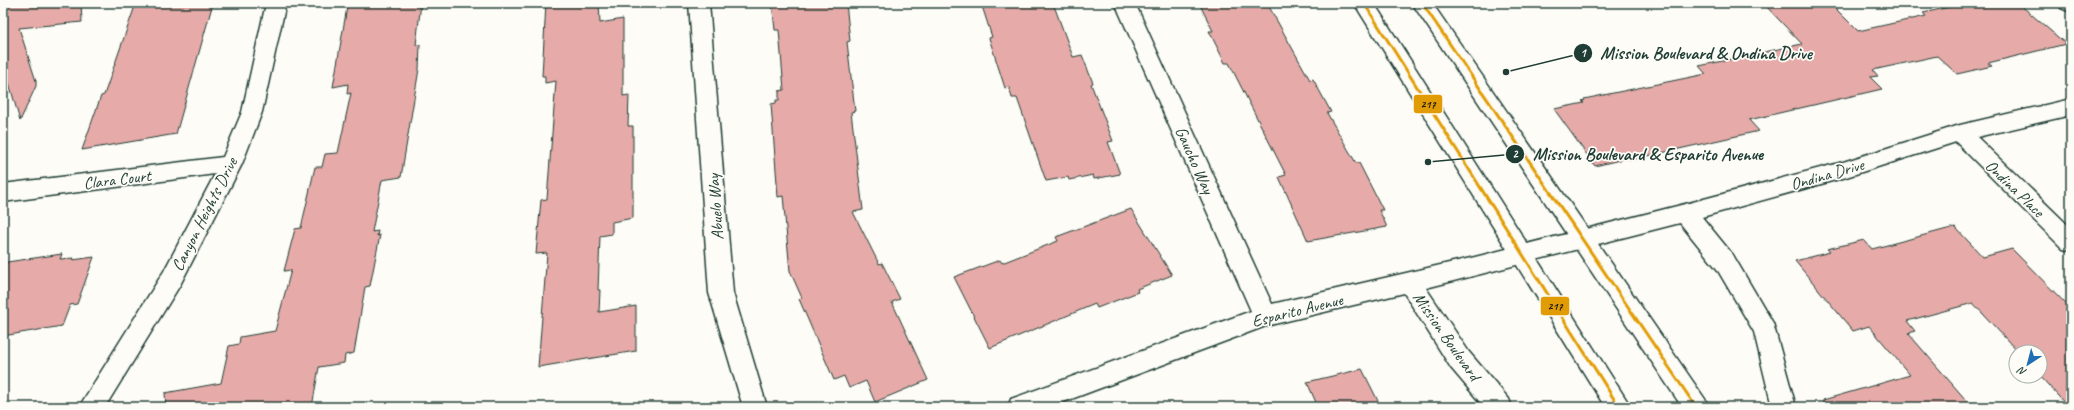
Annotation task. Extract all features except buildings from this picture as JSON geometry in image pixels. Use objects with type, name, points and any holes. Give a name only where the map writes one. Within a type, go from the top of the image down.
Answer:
[{"type":"street","name":"Canyon Heights Drive","points":[[91,407],[172,278],[231,164],[252,112],[276,3]]},
{"type":"street","name":"Abuelo Way","points":[[699,3],[721,293],[755,407]]},
{"type":"street","name":"Gaucho Way","points":[[1125,3],[1265,316]]},
{"type":"street","points":[[1364,3],[1619,407]]},
{"type":"street","points":[[1422,3],[1696,407]]},
{"type":"street","name":"Ondina Drive","points":[[1582,239],[1686,213],[1843,170],[1960,133],[2071,107]]},
{"type":"street","name":"Ondina Place","points":[[1960,133],[2071,242]]},
{"type":"street","name":"Clara Court","points":[[3,194],[231,164]]},
{"type":"street","points":[[1686,213],[1725,262],[1765,330],[1784,407]]},
{"type":"street","name":"Esparito Avenue","points":[[1020,407],[1265,316],[1410,283],[1582,239]]},
{"type":"street","name":"Mission Boulevard","points":[[1410,283],[1460,360],[1500,407]]},
{"type":"transit line","name":"217","points":[[1364,3],[1619,407]]},
{"type":"transit line","name":"217","points":[[1422,3],[1696,407]]},
{"type":"place","name":"Mission Boulevard & Ondina Drive","points":[[1506,72]]},
{"type":"place","name":"Mission Boulevard & Esparito Avenue","points":[[1428,162]]}]
